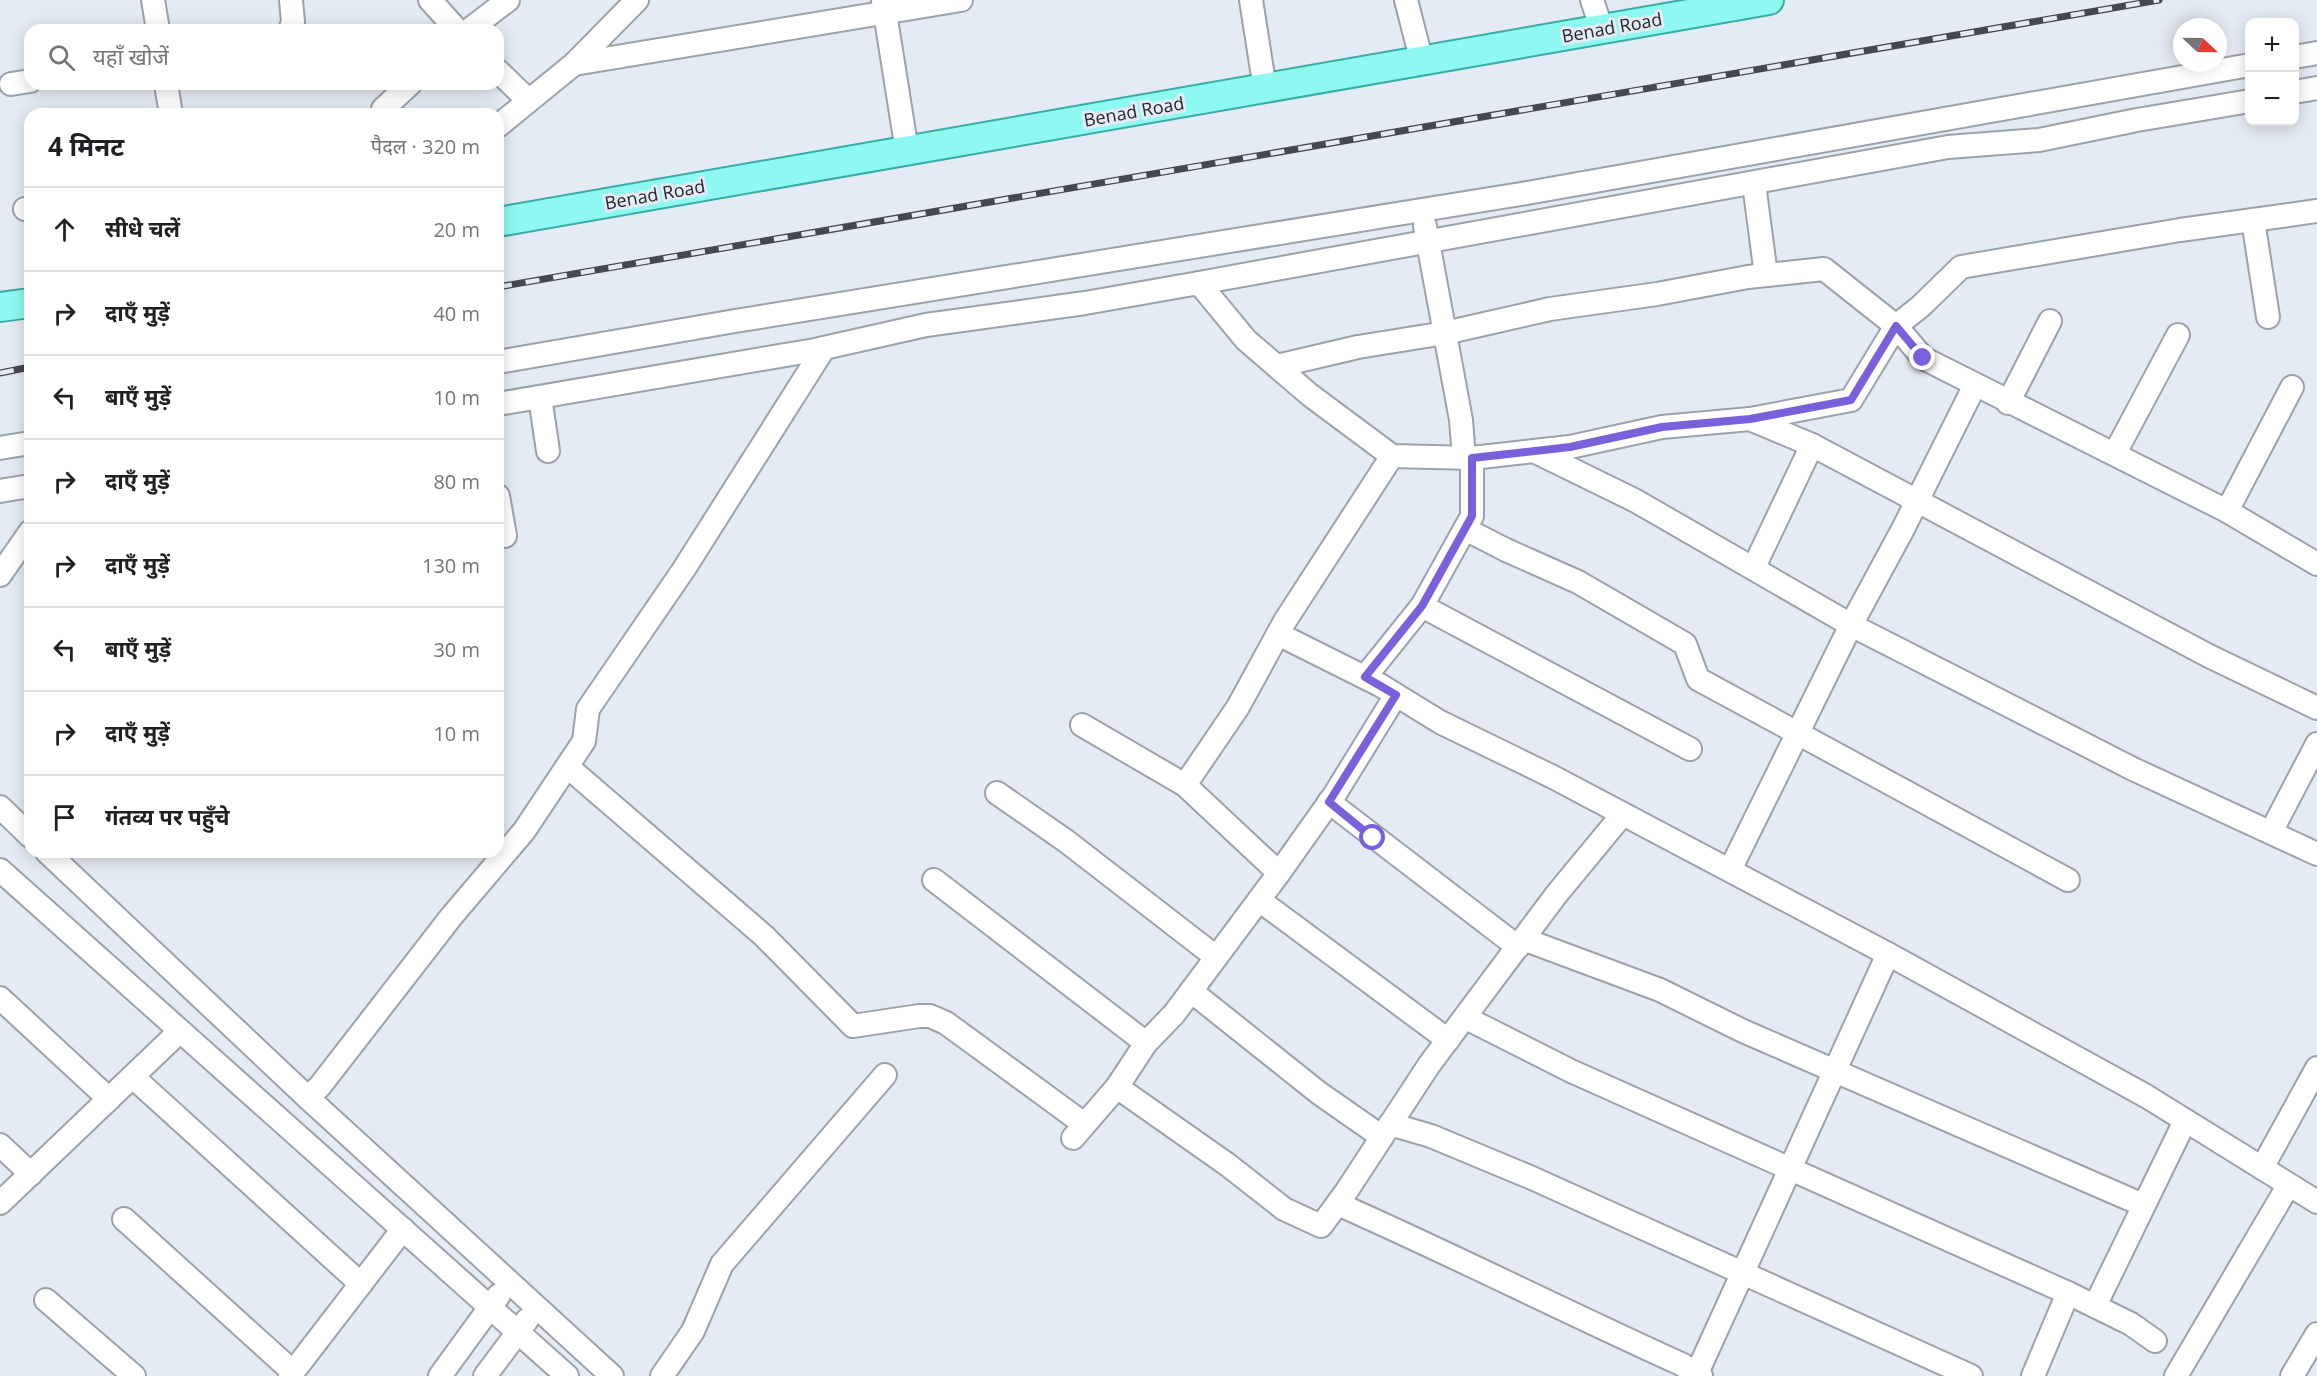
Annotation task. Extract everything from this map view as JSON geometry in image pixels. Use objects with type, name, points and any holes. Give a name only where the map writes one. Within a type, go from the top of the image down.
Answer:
[{"type":"main road","name":"Benad Road","points":[[504,221],[1769,0]]},
{"type":"main road","points":[[0,307],[24,304]]},
{"type":"street","points":[[153,0],[157,24]]},
{"type":"street","points":[[291,0],[292,24]]},
{"type":"street","points":[[430,0],[452,24]]},
{"type":"street","points":[[477,24],[508,0]]},
{"type":"street","points":[[504,121],[574,64],[637,0]]},
{"type":"street","points":[[574,64],[884,7],[961,0]]},
{"type":"street","points":[[1251,0],[1265,89]]},
{"type":"street","points":[[1406,0],[1422,62]]},
{"type":"street","points":[[1592,0],[1602,30]]},
{"type":"street","points":[[884,7],[907,151]]},
{"type":"street","points":[[2299,56],[2317,53]]},
{"type":"street","points":[[504,361],[735,321],[1423,210],[2245,66]]},
{"type":"street","points":[[504,77],[528,100]]},
{"type":"street","points":[[2299,91],[2317,88]]},
{"type":"street","points":[[167,90],[170,108]]},
{"type":"street","points":[[384,108],[404,90]]},
{"type":"street","points":[[504,403],[825,348],[926,325],[1085,303],[1199,283],[1948,147],[2040,140],[2245,101]]},
{"type":"street","points":[[1754,184],[1766,275]]},
{"type":"street","points":[[1365,677],[1422,606],[1472,516],[1468,458],[1423,210]]},
{"type":"street","points":[[1199,283],[1246,340],[1392,456],[1468,458],[1570,447],[1662,427],[1750,419],[1851,400],[1896,326],[1962,267],[2317,211]]},
{"type":"street","points":[[2253,220],[2268,316]]},
{"type":"street","points":[[1277,366],[1358,347],[1445,333],[1550,309],[1766,275],[1824,269],[1896,326],[1923,358],[2008,403],[2115,453],[2227,511],[2317,564]]},
{"type":"street","points":[[2008,403],[2050,321]]},
{"type":"street","points":[[2115,453],[2178,335]]},
{"type":"street","points":[[504,855],[524,831],[550,790],[569,768],[586,736],[585,722],[588,709],[671,589],[825,348]]},
{"type":"street","points":[[1730,870],[1851,625],[1917,502],[1975,385]]},
{"type":"street","points":[[2227,511],[2292,387]]},
{"type":"street","points":[[540,397],[548,451]]},
{"type":"street","points":[[1750,419],[1812,445],[2209,656],[2317,708]]},
{"type":"street","points":[[0,448],[24,444]]},
{"type":"street","points":[[1754,567],[1812,445]]},
{"type":"street","points":[[1534,451],[1636,501],[1851,625],[2133,769],[2317,854]]},
{"type":"street","points":[[1185,785],[1238,707],[1278,634],[1392,456]]},
{"type":"street","points":[[0,491],[24,487]]},
{"type":"street","points":[[1465,529],[1578,582],[1685,644],[1698,679],[2067,880]]},
{"type":"street","points":[[504,530],[505,536]]},
{"type":"street","points":[[0,575],[24,541]]},
{"type":"street","points":[[1422,606],[1690,749]]},
{"type":"street","points":[[1278,634],[1365,677],[1440,722],[1553,777],[1888,954],[2185,1120],[2317,1202]]},
{"type":"street","points":[[569,768],[764,936],[853,1026],[930,1016],[946,1023],[1078,1131],[1117,1087],[1146,1043],[1191,991],[1279,873],[1329,802],[1396,695]]},
{"type":"street","points":[[1082,725],[1185,785],[1279,873]]},
{"type":"street","points":[[2271,832],[2317,744]]},
{"type":"street","points":[[997,793],[1066,841],[1216,957]]},
{"type":"street","points":[[1329,802],[1521,943],[1660,990],[1743,1031],[2143,1205]]},
{"type":"street","points":[[0,807],[24,830]]},
{"type":"street","points":[[1117,1087],[1228,1165],[1284,1209],[1321,1226],[1448,1040],[1622,814]]},
{"type":"street","points":[[53,858],[308,1098],[612,1376]]},
{"type":"street","points":[[308,1098],[320,1086],[451,917],[501,858]]},
{"type":"street","points":[[0,870],[567,1376]]},
{"type":"street","points":[[934,880],[1146,1043]]},
{"type":"street","points":[[1259,900],[1448,1040]]},
{"type":"street","points":[[1338,1204],[1454,1256],[1554,1307],[1699,1375],[1742,1273],[1888,954]]},
{"type":"street","points":[[1191,991],[1319,1093],[1386,1130],[1431,1136],[1512,1169],[1971,1376]]},
{"type":"street","points":[[0,998],[110,1099]]},
{"type":"street","points":[[1466,1018],[1571,1071],[2068,1293],[2131,1324],[2155,1341]]},
{"type":"street","points":[[0,1203],[180,1031]]},
{"type":"street","points":[[2262,1168],[2317,1068]]},
{"type":"street","points":[[662,1376],[693,1331],[722,1264],[885,1075]]},
{"type":"street","points":[[133,1077],[361,1284]]},
{"type":"street","points":[[2095,1306],[2185,1120]]},
{"type":"street","points":[[0,1145],[32,1174]]},
{"type":"street","points":[[2176,1376],[2288,1186]]},
{"type":"street","points":[[124,1219],[292,1374],[403,1229]]},
{"type":"street","points":[[440,1376],[509,1282]]},
{"type":"street","points":[[2033,1376],[2068,1293]]},
{"type":"street","points":[[46,1300],[134,1376]]},
{"type":"street","points":[[485,1376],[537,1308]]},
{"type":"street","points":[[2292,1376],[2317,1334]]},
{"type":"railway","points":[[504,286],[2159,0]]},
{"type":"railway","points":[[0,373],[24,368]]},
{"type":"route","points":[[1373,838],[1329,802],[1396,695],[1365,677],[1422,606],[1472,516],[1472,458],[1570,447],[1662,427],[1750,419],[1851,400],[1896,326],[1923,358]]}]
